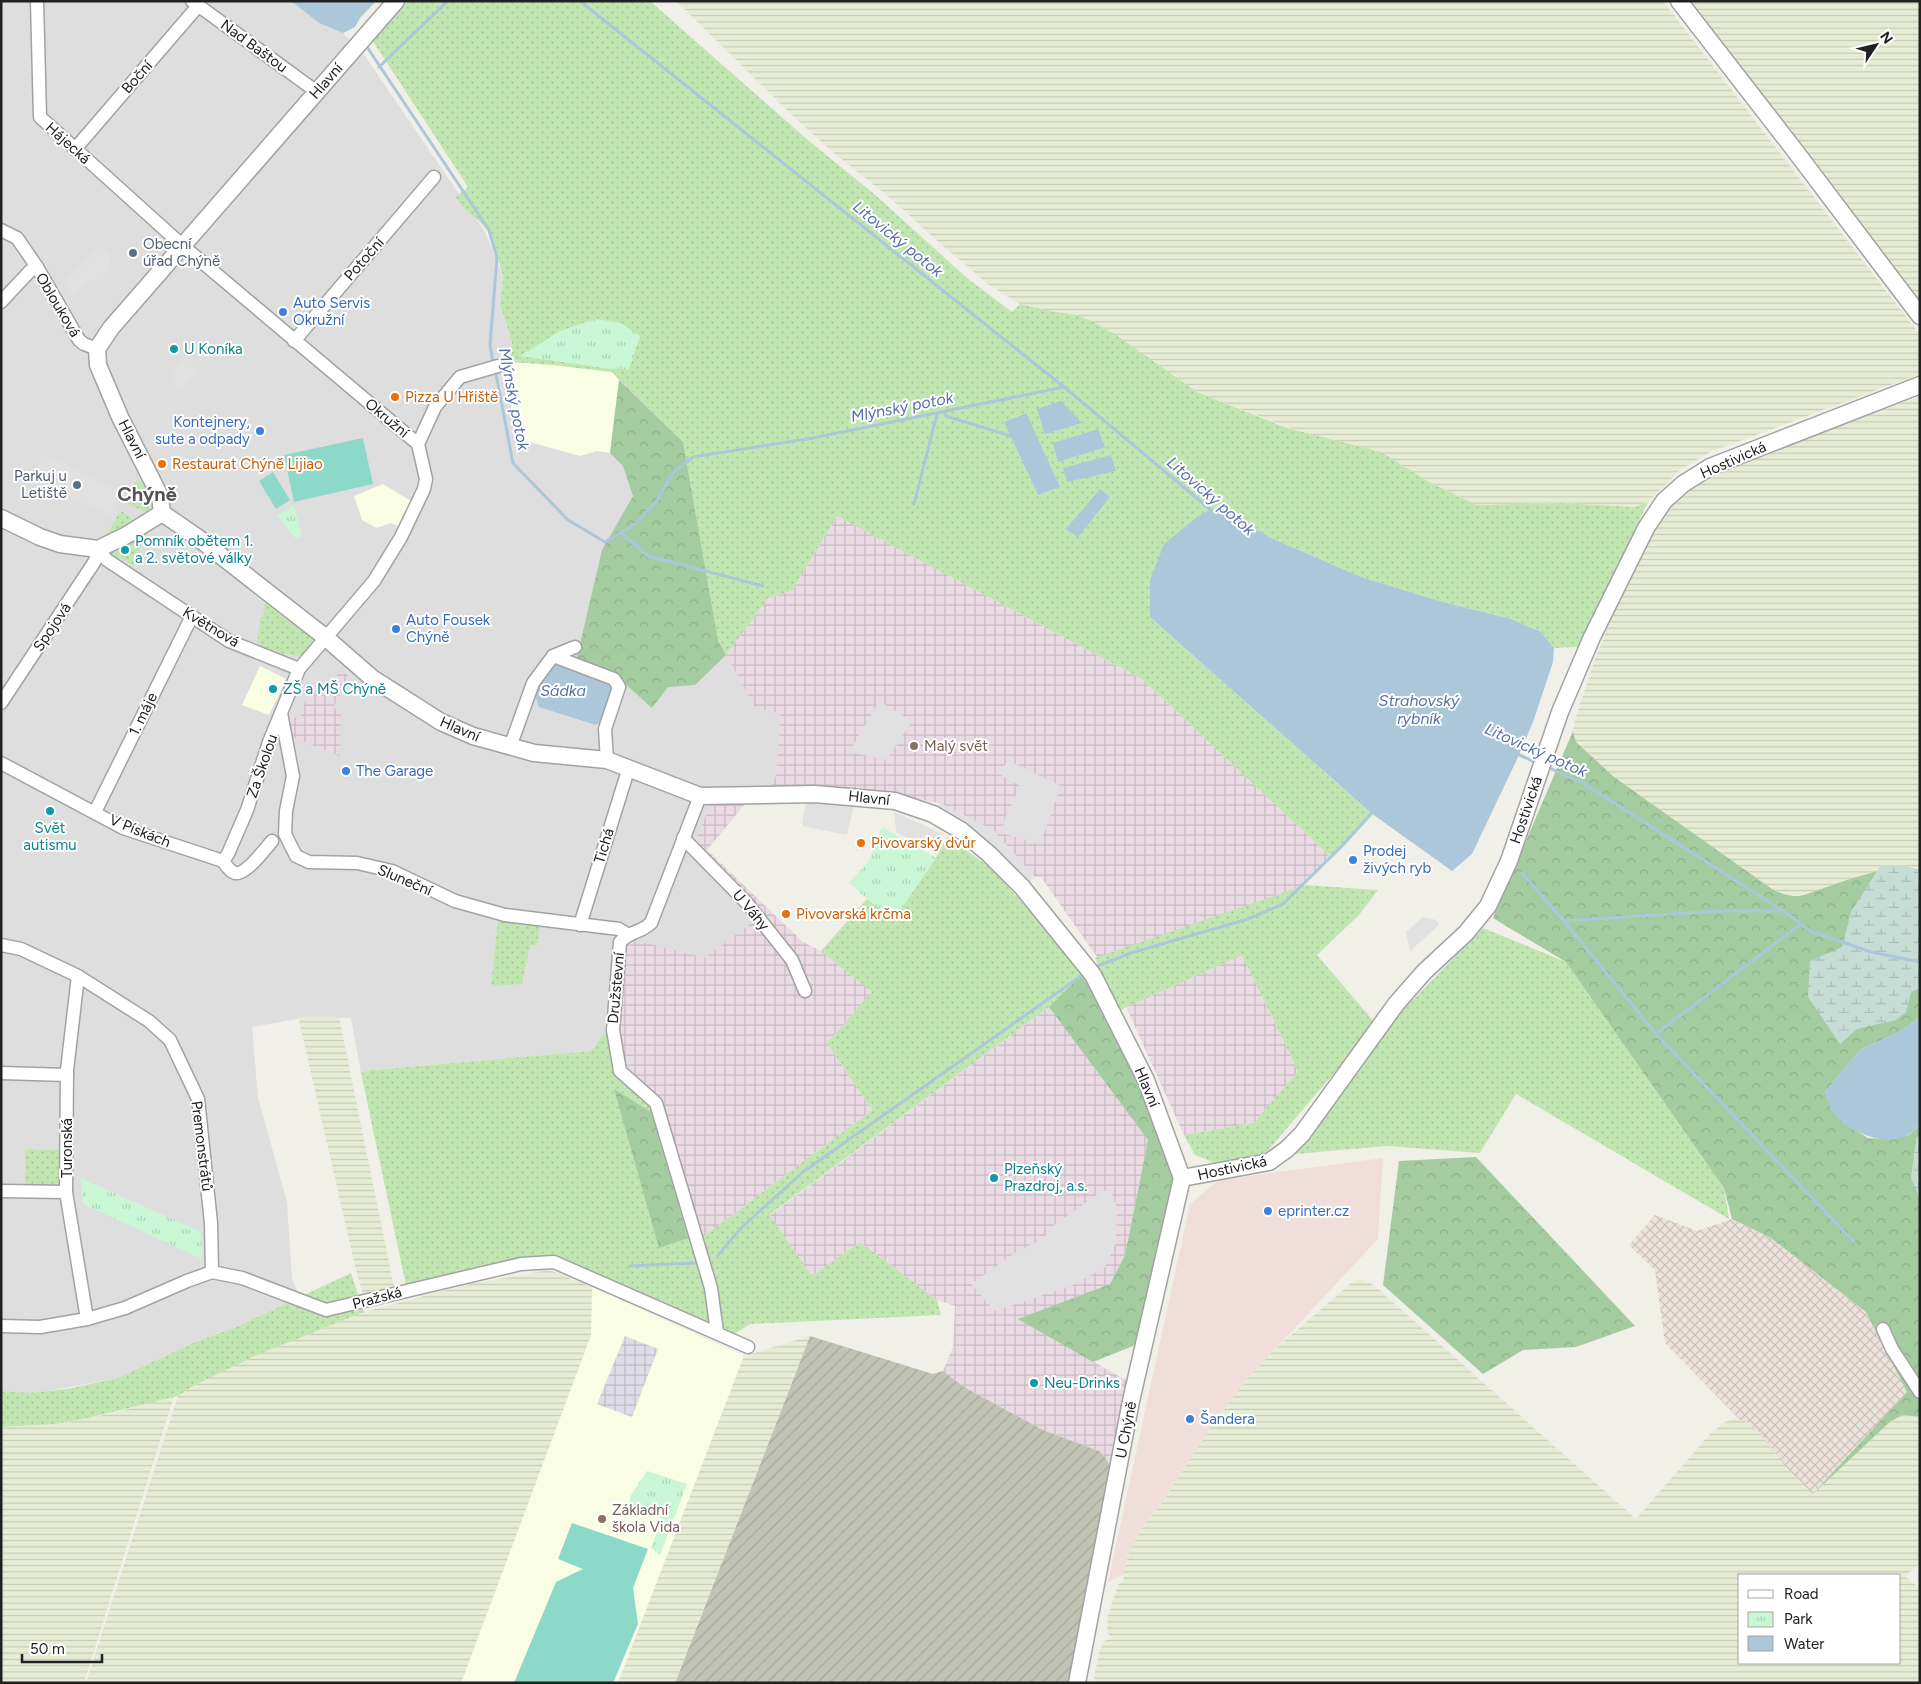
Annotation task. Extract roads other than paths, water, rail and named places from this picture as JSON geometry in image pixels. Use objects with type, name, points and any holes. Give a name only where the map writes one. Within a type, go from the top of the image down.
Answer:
[{"type":"street","name":"Hájecká","points":[[37,1],[40,117],[183,246]]},
{"type":"street","name":"Hlavní","points":[[396,1],[111,328],[97,349],[98,365],[120,416],[160,496],[162,512],[325,637],[372,678],[440,722],[473,736],[534,753],[570,758],[607,760],[700,796],[815,794],[889,800],[933,814],[962,831],[989,854],[1031,897],[1092,975],[1146,1080],[1182,1178]]},
{"type":"street","points":[[1679,1],[1920,316]]},
{"type":"street","name":"Boční","points":[[75,149],[195,3]]},
{"type":"street","name":"Nad Baštou","points":[[195,3],[317,92]]},
{"type":"street","name":"Potoční","points":[[294,341],[434,177]]},
{"type":"street","points":[[1,230],[17,238],[36,268]]},
{"type":"street","name":"Okružní","points":[[183,246],[418,444],[426,479],[424,489],[401,537],[374,581],[325,637]]},
{"type":"street","name":"Oblouková","points":[[1,302],[30,271],[36,268],[79,340],[97,349]]},
{"type":"street","points":[[418,444],[435,407],[460,377],[498,366]]},
{"type":"street","name":"Hostivická","points":[[1182,1178],[1269,1162],[1287,1149],[1302,1134],[1396,1004],[1424,972],[1466,934],[1488,906],[1509,861],[1560,712],[1592,637],[1646,528],[1664,501],[1683,484],[1710,467],[1920,385]]},
{"type":"street","points":[[1,518],[40,537],[60,544],[98,549],[125,536],[162,512]]},
{"type":"street","name":"Květnová","points":[[98,549],[107,560],[229,640],[299,669]]},
{"type":"street","name":"Spojová","points":[[1,703],[95,561],[98,549]]},
{"type":"street","name":"1. máje","points":[[95,812],[192,616]]},
{"type":"street","points":[[299,669],[325,637]]},
{"type":"street","points":[[510,747],[533,683],[553,656],[575,647]]},
{"type":"street","points":[[553,656],[614,679],[619,687],[605,729],[607,760]]},
{"type":"street","name":"Za Školou","points":[[222,861],[228,854],[247,810],[269,742],[299,669]]},
{"type":"street","name":"Sluneční","points":[[281,713],[294,776],[286,811],[285,834],[296,856],[309,862],[357,863],[392,871],[455,901],[505,915],[619,929],[627,934]]},
{"type":"street","name":"V Pískách","points":[[1,763],[123,828],[222,861],[228,869],[235,873],[242,872],[272,841]]},
{"type":"street","name":"Tichá","points":[[580,925],[629,768]]},
{"type":"street","name":"Družstevní","points":[[700,796],[650,923],[643,930],[627,934],[620,942],[613,1030],[620,1071],[656,1103],[711,1288],[717,1332]]},
{"type":"street","name":"U Váhy","points":[[683,838],[746,902],[792,960],[805,992]]},
{"type":"street","name":"Premonstrátů","points":[[1,945],[21,948],[78,976],[149,1022],[170,1040],[198,1099],[211,1223],[212,1272]]},
{"type":"street","name":"Turonská","points":[[78,976],[67,1076],[66,1192],[87,1319]]},
{"type":"street","points":[[1,1073],[67,1076]]},
{"type":"street","name":"U Chýně","points":[[1077,1683],[1131,1401],[1182,1178]]},
{"type":"street","points":[[1,1191],[66,1192]]},
{"type":"street","name":"Pražská","points":[[212,1272],[242,1278],[326,1310],[521,1264],[554,1262],[748,1347]]},
{"type":"street","points":[[1,1326],[40,1327],[87,1319],[125,1308],[212,1272]]},
{"type":"street","points":[[1882,1328],[1892,1349],[1920,1392]]},
{"type":"water","points":[[291,1],[376,1],[360,18],[355,27],[343,33],[319,23]]},
{"type":"water","points":[[1061,401],[1082,423],[1045,434],[1037,409]]},
{"type":"water","points":[[1026,413],[1060,487],[1038,495],[1004,422]]},
{"type":"water","points":[[1098,429],[1105,447],[1058,462],[1053,443]]},
{"type":"water","points":[[1111,455],[1116,471],[1067,482],[1063,468]]},
{"type":"water","points":[[1100,489],[1110,497],[1078,537],[1066,529]]},
{"type":"water","name":"Strahovský rybník","points":[[1222,508],[1269,537],[1361,577],[1443,602],[1511,619],[1541,632],[1554,648],[1553,662],[1533,722],[1519,755],[1472,854],[1452,871],[1371,813],[1150,617],[1150,580],[1164,544],[1197,517],[1211,509]]},
{"type":"water","name":"Sádka","points":[[560,664],[610,684],[613,692],[602,721],[596,725],[539,707],[535,695],[545,672],[552,665]]},
{"type":"water","points":[[1920,1017],[1920,1124],[1908,1135],[1899,1139],[1889,1140],[1867,1135],[1846,1125],[1832,1111],[1825,1092],[1860,1050],[1899,1032]]},
{"type":"waterway","points":[[379,67],[448,1]]},
{"type":"waterway","name":"Litovický potok","points":[[580,1],[1064,387],[1212,511]]},
{"type":"waterway","name":"Mlýnský potok","points":[[365,44],[489,230],[497,258],[490,345],[493,363]]},
{"type":"waterway","name":"Mlýnský potok","points":[[495,369],[513,463],[568,520],[605,542],[637,523],[658,499],[673,473],[693,457],[813,438],[1064,387]]},
{"type":"waterway","points":[[945,413],[946,416],[1014,437]]},
{"type":"waterway","points":[[914,504],[937,414]]},
{"type":"waterway","points":[[621,533],[648,556],[763,586]]},
{"type":"waterway","name":"Litovický potok","points":[[1515,753],[1537,763]]},
{"type":"waterway","name":"Litovický potok","points":[[1547,767],[1583,783],[1783,911],[1812,932],[1871,952],[1920,962]]},
{"type":"waterway","points":[[1095,967],[1131,953],[1248,919],[1283,904],[1343,845],[1374,810]]},
{"type":"waterway","points":[[1522,873],[1564,921],[1718,911],[1781,911]]},
{"type":"waterway","points":[[1564,921],[1656,1034],[1801,924]]},
{"type":"waterway","points":[[718,1255],[742,1227],[803,1172],[1081,976]]},
{"type":"waterway","points":[[1656,1034],[1854,1242]]},
{"type":"waterway","points":[[630,1266],[695,1263]]},
{"type":"place","name":"Obecní úřad Chýně","points":[[133,253]]},
{"type":"place","name":"Auto Servis Okružní","points":[[283,312]]},
{"type":"place","name":"U Koníka","points":[[174,349]]},
{"type":"place","name":"Pizza U Hřiště","points":[[395,397]]},
{"type":"place","name":"Kontejnery, sute a odpady","points":[[260,431]]},
{"type":"place","name":"Restaurat Chýně Lijiao","points":[[162,464]]},
{"type":"place","name":"Parkuj u Letiště","points":[[77,485]]},
{"type":"place","name":"Pomník obětem 1. a 2. světové války","points":[[125,550]]},
{"type":"place","name":"Auto Fousek Chýně","points":[[396,629]]},
{"type":"place","name":"ZŠ a MŠ Chýně","points":[[273,689]]},
{"type":"place","name":"Malý svět","points":[[914,746]]},
{"type":"place","name":"The Garage","points":[[346,771]]},
{"type":"place","name":"Svět autismu","points":[[50,811]]},
{"type":"place","name":"Pivovarský dvůr","points":[[861,843]]},
{"type":"place","name":"Prodej živých ryb","points":[[1353,860]]},
{"type":"place","name":"Pivovarská krčma","points":[[786,914]]},
{"type":"place","name":"Plzeňský Prazdroj, a.s.","points":[[994,1178]]},
{"type":"place","name":"eprinter.cz","points":[[1268,1211]]},
{"type":"place","name":"Neu-Drinks","points":[[1034,1383]]},
{"type":"place","name":"Šandera","points":[[1190,1419]]},
{"type":"place","name":"Základní škola Vida","points":[[602,1519]]},
{"type":"district","name":"Chýně","points":[[147,494]]}]
